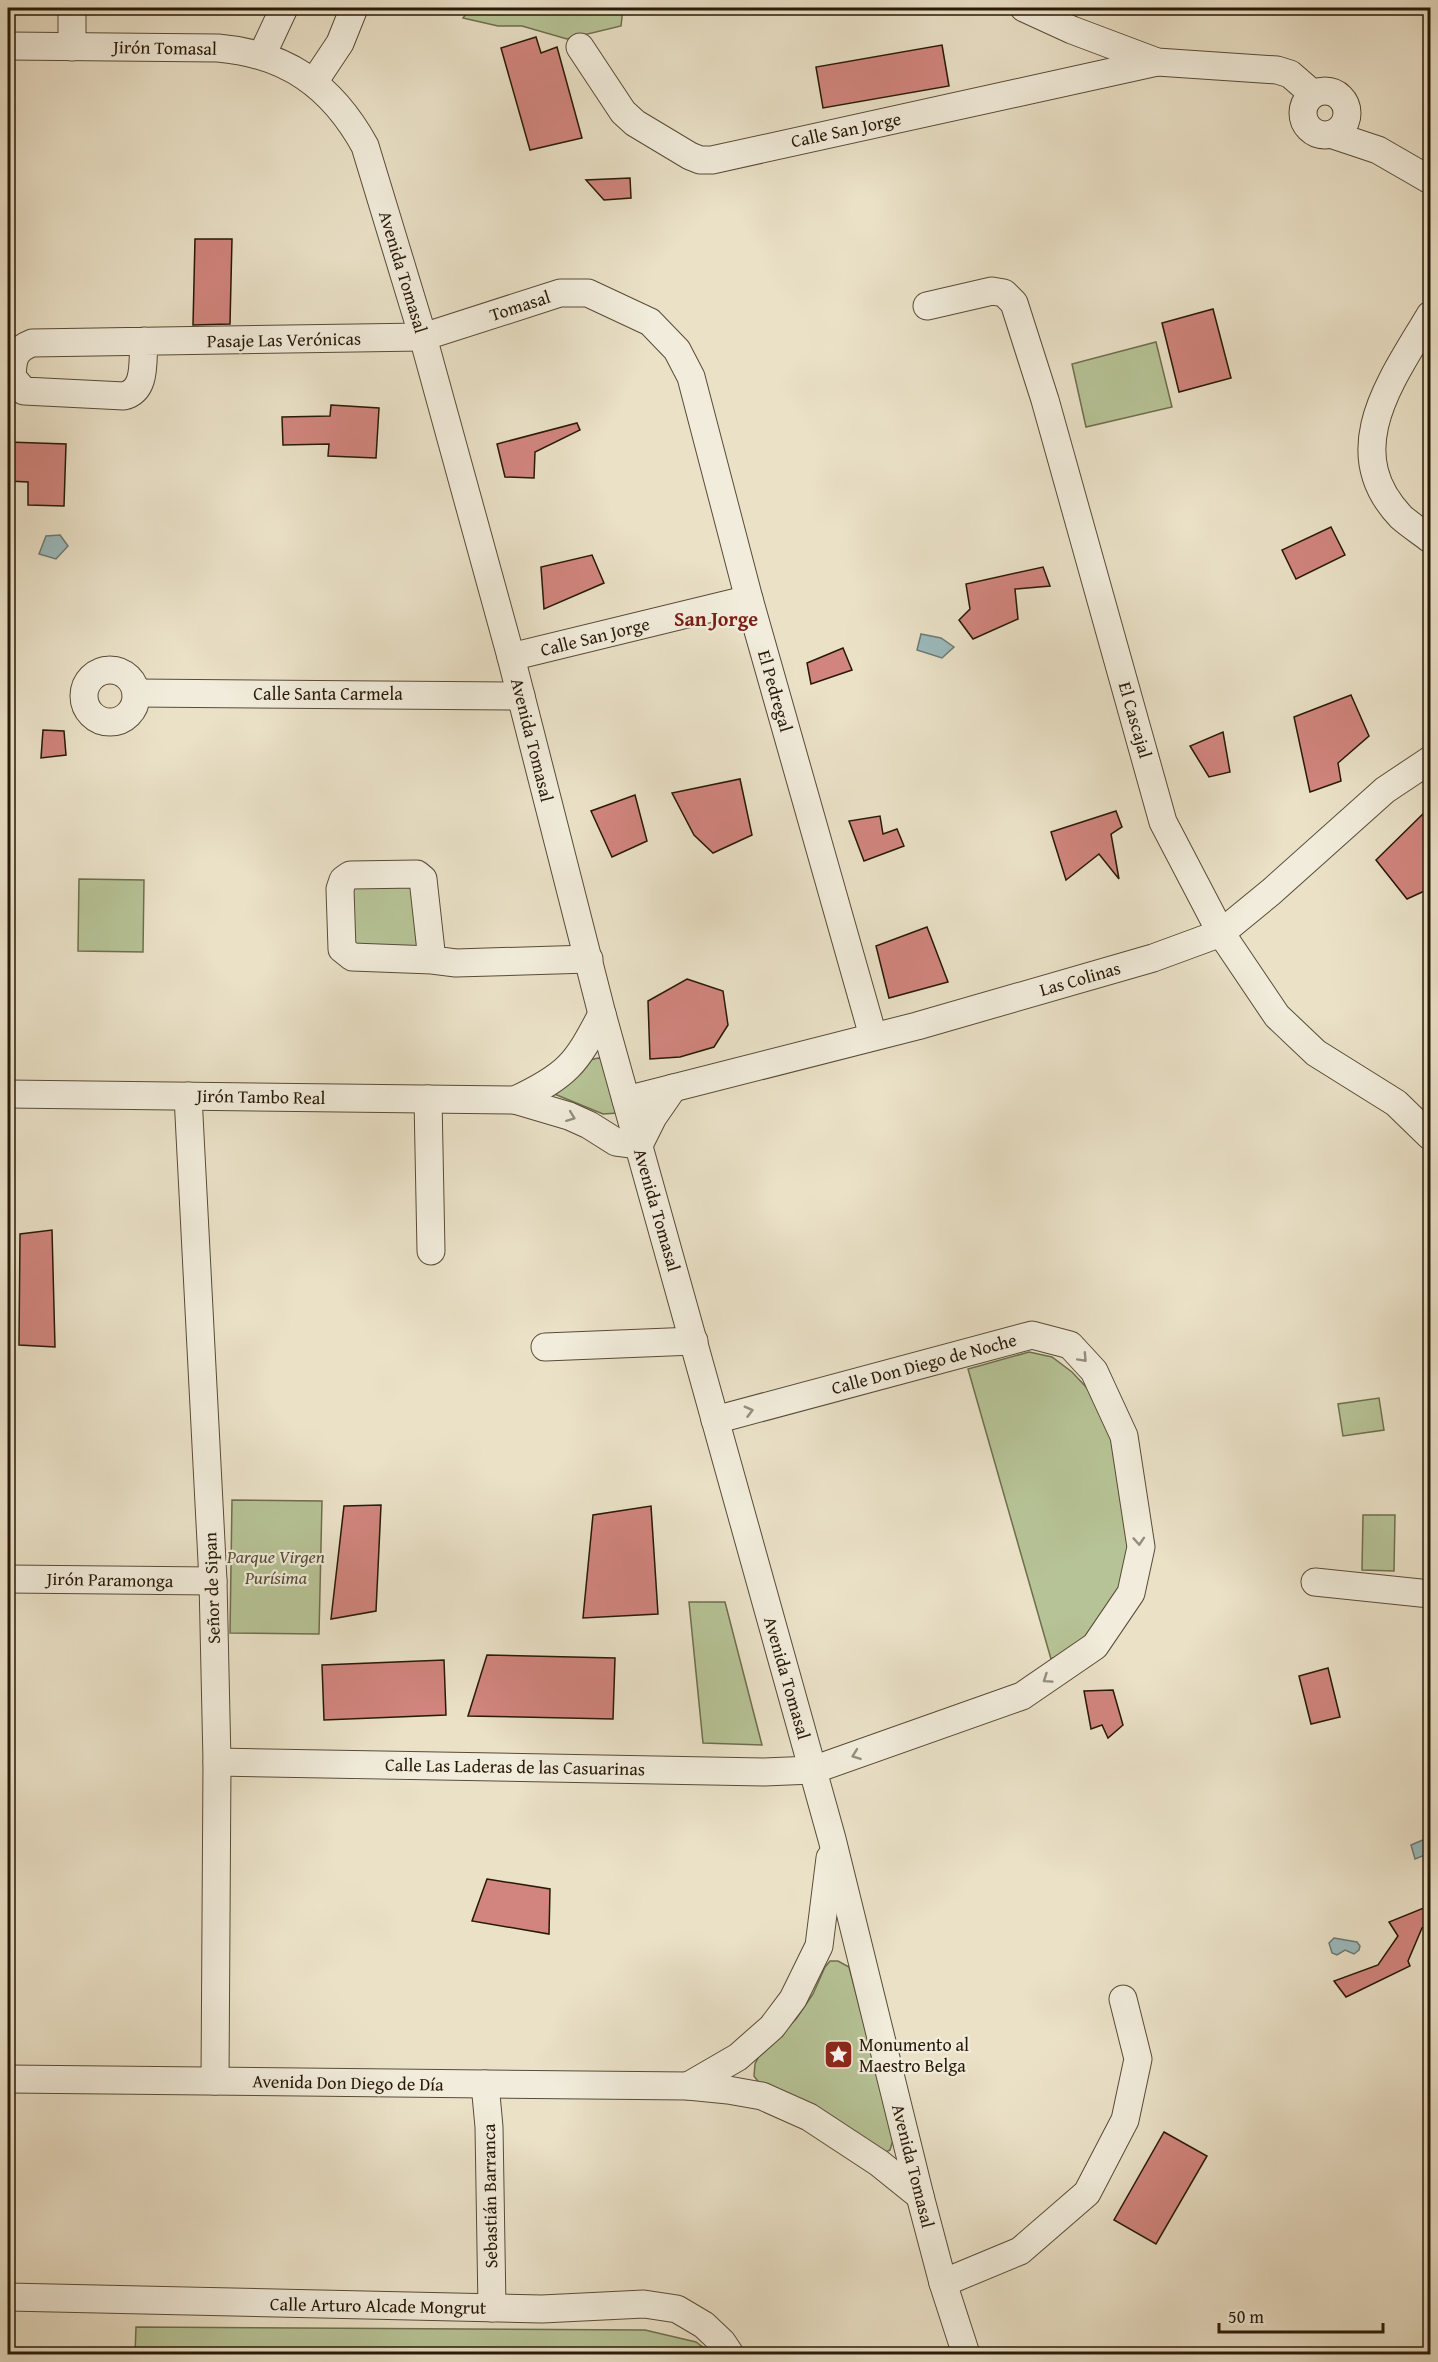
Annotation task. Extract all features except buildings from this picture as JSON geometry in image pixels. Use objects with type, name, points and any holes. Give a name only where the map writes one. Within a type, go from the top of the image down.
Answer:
[{"type":"street","points":[[72,8],[72,47]]},
{"type":"street","points":[[262,56],[284,8]]},
{"type":"street","points":[[314,82],[340,43],[354,8]]},
{"type":"street","points":[[1024,8],[1072,30],[1157,62],[1277,70],[1290,74],[1313,94]]},
{"type":"street","name":"Jirón Tomasal","points":[[8,46],[241,50],[290,67],[314,82]]},
{"type":"street","name":"Calle San Jorge","points":[[580,47],[623,112],[635,123],[700,160],[712,160],[1157,62]]},
{"type":"street","name":"Avenida Tomasal","points":[[314,82],[336,103],[353,124],[365,146],[423,337],[511,657],[602,1014],[832,1839],[920,2196],[943,2283],[966,2355]]},
{"type":"street","points":[[1378,150],[1358,128],[1344,101],[1336,93],[1324,90],[1313,94],[1306,102],[1303,113],[1305,123],[1312,131],[1322,135],[1333,135],[1378,150],[1431,180]]},
{"type":"street","points":[[1333,135],[1341,130],[1348,111]]},
{"type":"street","name":"El Cascajal","points":[[927,306],[992,291],[1004,293],[1014,303],[1048,412],[1163,822],[1221,933],[1277,1016],[1316,1053],[1396,1103],[1431,1136]]},
{"type":"street","name":"Tomasal","points":[[423,337],[560,293],[588,293],[650,322]]},
{"type":"street","points":[[1431,315],[1384,394],[1372,431],[1372,465],[1384,495],[1402,518],[1431,539]]},
{"type":"street","name":"El Pedregal","points":[[650,322],[677,350],[691,376],[749,599],[873,1036]]},
{"type":"street","name":"Pasaje Las Verónicas","points":[[144,341],[140,387],[133,394],[124,396],[24,391],[12,377],[13,357],[20,348],[32,343],[144,341],[423,337]]},
{"type":"street","name":"Calle San Jorge","points":[[511,657],[749,599]]},
{"type":"street","name":"Calle Santa Carmela","points":[[136,693],[521,696]]},
{"type":"street","name":"Las Colinas","points":[[627,1100],[917,1026],[1153,958],[1221,933],[1271,892],[1385,790],[1431,760]]},
{"type":"street","points":[[432,960],[456,963],[589,959]]},
{"type":"street","name":"Jirón Tambo Real","points":[[515,1100],[548,1085],[566,1071],[582,1051],[602,1014]]},
{"type":"street","points":[[639,1145],[653,1117],[673,1088]]},
{"type":"street","name":"Jirón Tambo Real","points":[[8,1094],[515,1100],[569,1116],[589,1125],[616,1142],[639,1145]]},
{"type":"street","name":"Señor de Sipan","points":[[188,1096],[213,1581],[217,1762],[215,2081]]},
{"type":"street","points":[[428,1099],[430,1251]]},
{"type":"street","name":"Calle Don Diego de Noche","points":[[715,1420],[1032,1335],[1070,1345],[1094,1371],[1124,1436],[1141,1547],[1131,1593],[1095,1646],[1022,1696],[813,1770]]},
{"type":"street","points":[[545,1347],[694,1341]]},
{"type":"street","name":"Jirón Paramonga","points":[[8,1579],[213,1581]]},
{"type":"street","points":[[1315,1582],[1431,1594]]},
{"type":"street","name":"Calle Las Laderas de las Casuarinas","points":[[217,1762],[752,1772],[813,1770]]},
{"type":"street","points":[[688,2086],[738,2057],[772,2027],[793,1999],[819,1946],[832,1839]]},
{"type":"street","points":[[943,2283],[1020,2251],[1087,2193],[1125,2120],[1138,2059],[1123,1999]]},
{"type":"street","name":"Avenida Don Diego de Día","points":[[8,2079],[688,2086],[728,2090],[762,2096],[809,2117],[879,2163],[920,2196]]},
{"type":"street","name":"Sebastián Barranca","points":[[485,2084],[489,2127],[492,2308]]},
{"type":"street","name":"Calle Arturo Alcade Mongrut","points":[[8,2297],[542,2309],[644,2304],[677,2309],[704,2325],[722,2342],[730,2355]]},
{"type":"green space","points":[[470,8],[623,8],[621,26],[567,39],[522,26],[498,26],[463,18]]},
{"type":"green space","points":[[1156,342],[1172,407],[1086,427],[1072,364]]},
{"type":"green space","points":[[79,879],[144,880],[143,952],[78,951]]},
{"type":"green space","points":[[418,883],[418,947],[349,948],[348,884]]},
{"type":"green space","points":[[598,1058],[606,1060],[618,1113],[603,1114],[547,1091],[590,1060]]},
{"type":"green space","points":[[1029,1352],[1052,1357],[1072,1372],[1101,1403],[1120,1449],[1131,1560],[1122,1590],[1076,1648],[1051,1659],[968,1369]]},
{"type":"green space","points":[[1379,1398],[1384,1430],[1343,1436],[1338,1404]]},
{"type":"green space","name":"Parque Virgen Purísima","points":[[232,1500],[322,1501],[319,1634],[230,1633]]},
{"type":"green space","points":[[1363,1515],[1395,1515],[1394,1571],[1362,1570]]},
{"type":"green space","points":[[689,1602],[725,1602],[762,1745],[703,1743]]},
{"type":"green space","points":[[830,1961],[838,1961],[849,1967],[894,2137],[890,2150],[882,2154],[760,2084],[754,2076],[755,2064],[760,2054],[796,2019],[813,1994]]},
{"type":"green space","points":[[136,2327],[645,2330],[696,2342],[712,2354],[135,2354]]},
{"type":"water","points":[[60,535],[68,546],[56,559],[39,554],[46,536]]},
{"type":"water","points":[[921,634],[941,638],[954,647],[942,658],[917,650]]},
{"type":"water","points":[[1430,1837],[1430,1853],[1415,1859],[1411,1845]]},
{"type":"water","points":[[1334,1938],[1357,1942],[1360,1946],[1359,1950],[1354,1954],[1345,1950],[1337,1955],[1332,1953],[1329,1943]]},
{"type":"place","name":"Monumento al Maestro Belga","points":[[838,2055]]},
{"type":"district","name":"San Jorge","points":[[716,619]]}]
